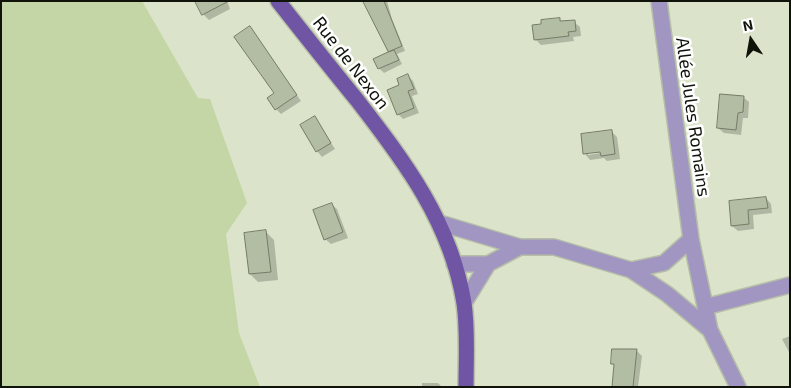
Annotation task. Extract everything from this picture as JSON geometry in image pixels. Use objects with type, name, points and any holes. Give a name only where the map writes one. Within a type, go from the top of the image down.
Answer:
[{"type":"main road","name":"Rue de Nexon","points":[[278,1],[395,148],[420,184],[440,223],[454,264],[464,304],[466,387]]},
{"type":"street","name":"Allée Jules Romains","points":[[659,1],[691,239],[710,330]]},
{"type":"street","points":[[440,223],[520,247],[554,247],[630,270],[667,294],[710,330],[738,387]]},
{"type":"street","points":[[630,270],[664,263],[691,239]]},
{"type":"street","points":[[454,264],[488,264],[520,247]]},
{"type":"street","points":[[464,304],[488,264]]},
{"type":"street","points":[[705,307],[790,285]]},
{"type":"green space","points":[[1,1],[142,1],[198,98],[210,99],[247,203],[226,234],[239,333],[260,387],[1,387]]},
{"type":"building","points":[[195,1],[229,1],[202,15]]},
{"type":"building","points":[[363,1],[384,1],[402,46],[388,52]]},
{"type":"building","points":[[560,18],[560,21],[575,20],[576,31],[568,32],[569,36],[534,40],[532,25],[541,24],[541,20]]},
{"type":"building","points":[[250,26],[297,95],[275,110],[267,98],[274,93],[234,37]]},
{"type":"building","points":[[394,50],[399,60],[378,69],[373,59]]},
{"type":"building","points":[[408,74],[414,89],[408,91],[414,108],[397,115],[387,90],[399,85],[397,79]]},
{"type":"building","points":[[720,94],[744,96],[743,112],[738,113],[736,130],[717,128]]},
{"type":"building","points":[[315,116],[331,143],[316,152],[300,125]]},
{"type":"building","points":[[612,130],[615,154],[601,156],[600,152],[583,154],[581,134]]},
{"type":"building","points":[[766,197],[768,208],[748,210],[749,224],[731,226],[729,201]]},
{"type":"building","points":[[332,203],[343,232],[324,240],[313,210]]},
{"type":"building","points":[[266,230],[271,272],[249,274],[244,233]]},
{"type":"building","points":[[612,349],[637,349],[633,387],[612,387],[614,364],[611,364]]}]
